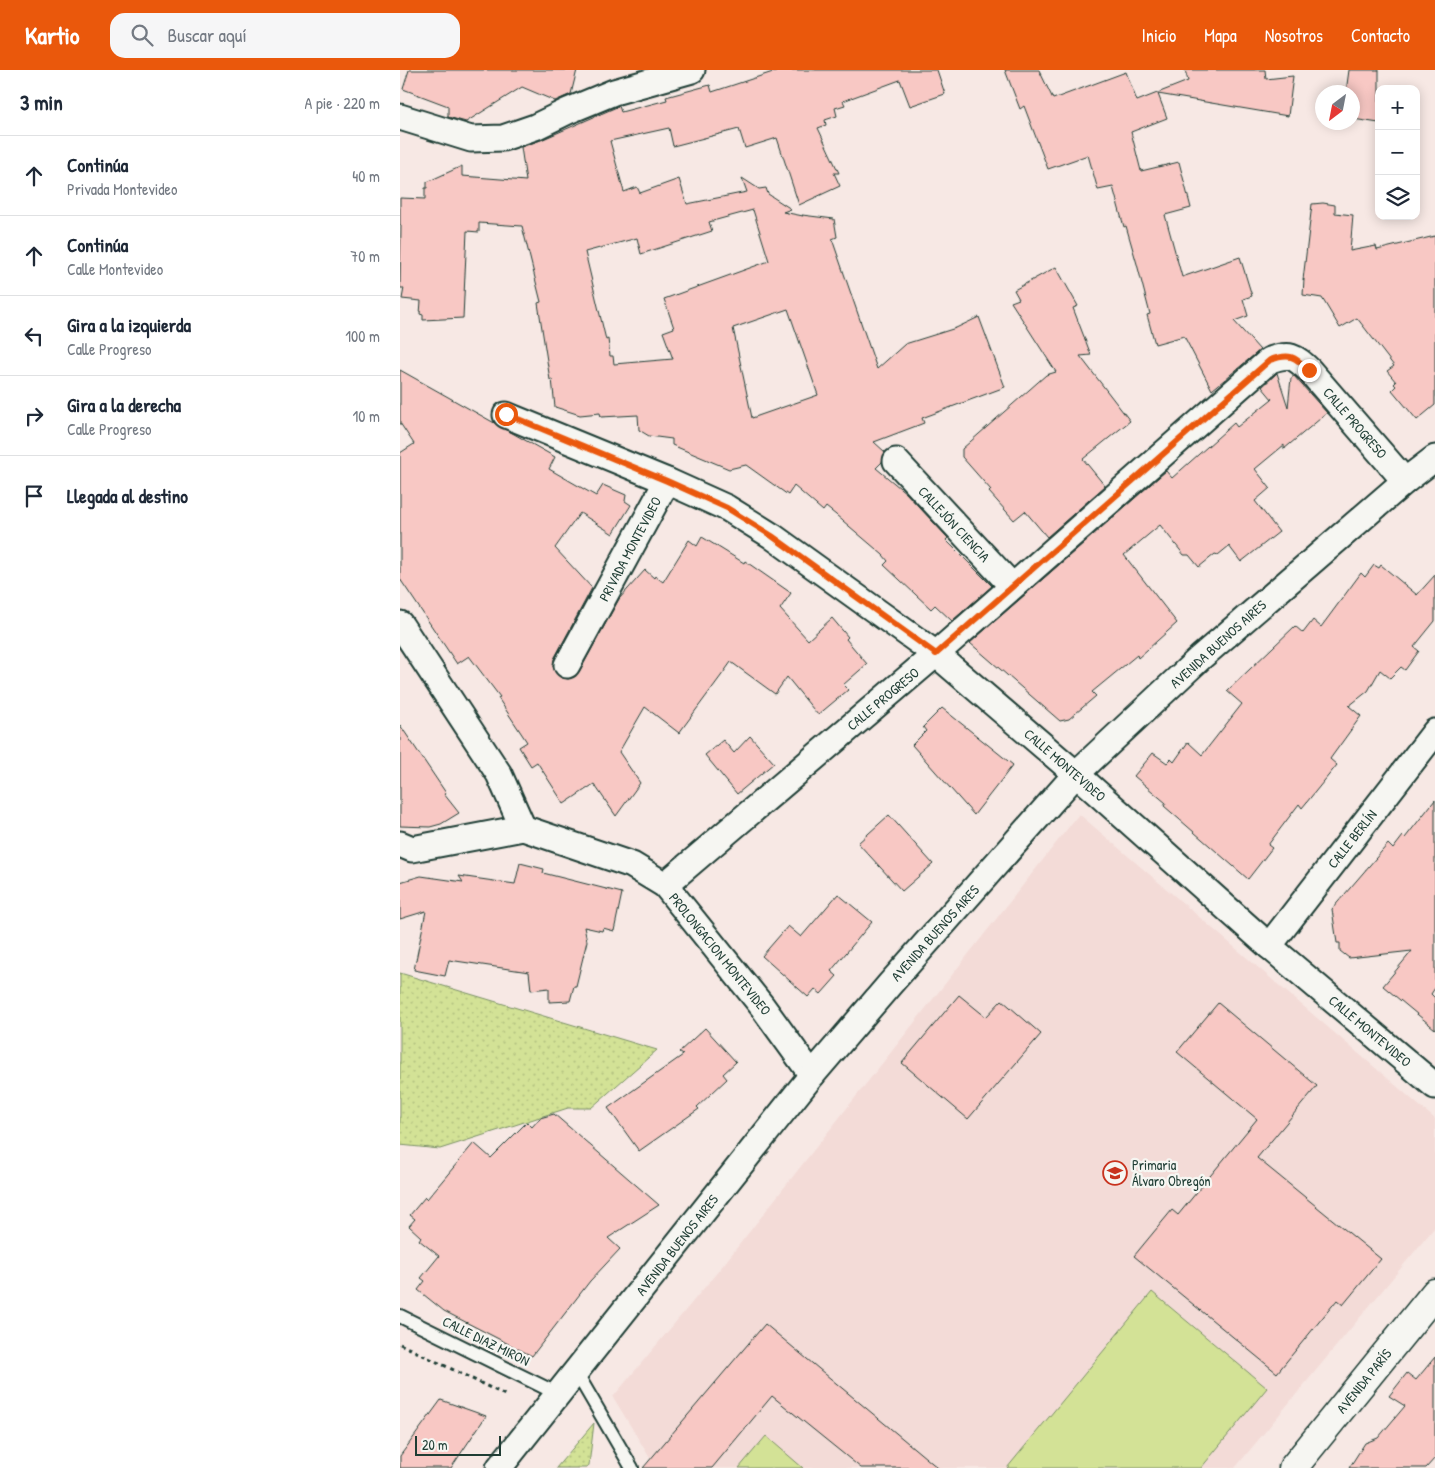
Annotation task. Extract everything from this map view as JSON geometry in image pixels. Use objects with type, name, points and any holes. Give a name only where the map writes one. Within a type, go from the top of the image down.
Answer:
[{"type":"main road","name":"AVENIDA PARÍS","points":[[1293,1468],[1435,1294]]},
{"type":"street","points":[[400,117],[471,139],[503,138],[535,127],[614,92],[692,70]]},
{"type":"street","name":"CALLE PROGRESO","points":[[665,885],[936,654],[1270,360],[1284,355],[1295,357],[1309,370],[1405,481]]},
{"type":"street","name":"PRIVADA MONTEVIDEO","points":[[506,414],[667,481],[567,665]]},
{"type":"street","name":"AVENIDA BUENOS AIRES","points":[[499,1468],[812,1075],[1076,774],[1200,658],[1405,481],[1435,458]]},
{"type":"street","name":"CALLEJÓN CIENCIA","points":[[896,461],[1012,586]]},
{"type":"street","name":"CALLE MONTEVIDEO","points":[[667,481],[727,508],[772,536],[936,654],[1076,774],[1269,946],[1435,1086]]},
{"type":"street","points":[[400,624],[499,774],[523,828]]},
{"type":"street","name":"CALLE BERLÍN","points":[[1269,946],[1435,732]]},
{"type":"street","name":"PROLONGACION MONTEVIDEO","points":[[400,844],[412,849],[523,828],[632,865],[665,885],[762,1006],[812,1075]]},
{"type":"lane","name":"CALLE DIAZ MIRON","points":[[400,1316],[558,1394]]},
{"type":"lane","points":[[576,1372],[632,1468]]},
{"type":"path","points":[[400,1344],[505,1395]]},
{"type":"shaded area","name":"Primaria Álvaro Obregón","points":[[1079,814],[1435,1119],[1435,1227],[1235,1468],[656,1468],[613,1397],[720,1269]]},
{"type":"green space","points":[[400,973],[657,1050],[591,1108],[568,1108],[440,1149],[400,1145]]},
{"type":"green space","points":[[1152,1292],[1267,1388],[1201,1468],[1007,1468]]},
{"type":"green space","points":[[594,1423],[589,1465],[587,1468],[556,1468]]},
{"type":"green space","points":[[766,1436],[803,1468],[739,1468]]},
{"type":"building","points":[[409,70],[577,70],[571,94],[555,101],[522,87],[466,122],[448,117],[448,106],[403,89]]},
{"type":"building","points":[[779,70],[937,70],[945,94],[910,106],[900,80],[843,101],[845,105],[835,108],[837,116],[825,120],[826,125],[818,128],[839,173],[834,173],[840,186],[799,205],[777,138],[745,148],[739,129],[673,146],[669,128],[610,141],[624,192],[637,187],[640,193],[679,179],[687,204],[747,192],[742,178],[759,189],[766,188],[768,194],[791,209],[783,212],[834,219],[837,237],[832,239],[877,369],[905,344],[956,328],[979,317],[1005,387],[922,418],[924,423],[874,442],[885,452],[882,462],[876,468],[906,493],[948,538],[946,540],[992,586],[952,621],[935,605],[931,609],[884,565],[888,561],[883,555],[826,507],[823,511],[794,486],[788,495],[746,465],[729,469],[672,445],[672,439],[649,436],[639,430],[638,415],[601,417],[600,413],[580,415],[555,407],[552,379],[550,380],[538,303],[541,302],[522,226],[479,223],[479,232],[467,231],[463,318],[423,320],[423,315],[420,314],[421,301],[402,299],[404,288],[400,288],[400,198],[425,199],[427,182],[462,166],[462,176],[526,181],[521,147],[619,106],[621,112],[667,100],[666,97],[710,85],[712,92]],"holes":[[[753,210],[769,261],[664,299],[674,328],[663,332],[673,359],[614,364],[613,356],[610,356],[608,339],[606,340],[585,252],[637,238],[641,254],[712,231],[709,222]],[[788,309],[818,395],[752,418],[733,328]]]},
{"type":"building","points":[[1005,70],[1039,70],[1053,99],[1126,72],[1137,101],[1188,81],[1185,70],[1265,70],[1266,79],[1293,76],[1288,116],[1158,94],[1167,118],[1131,132],[1141,171],[1179,162],[1191,208],[1165,215],[1182,277],[1240,257],[1252,296],[1243,299],[1248,316],[1234,321],[1260,350],[1212,390],[1184,336],[1155,344],[1147,315],[1150,314],[1137,264],[1113,187],[1098,190],[1088,155],[1048,169],[1024,106],[1020,109]]},
{"type":"building","points":[[1349,70],[1379,70],[1379,85],[1375,85],[1375,122],[1360,120],[1360,85],[1347,85]]},
{"type":"building","points":[[1312,204],[1335,205],[1335,213],[1353,215],[1350,251],[1376,246],[1377,250],[1435,236],[1435,405],[1417,420],[1392,390],[1396,386],[1394,384],[1396,382],[1387,371],[1394,366],[1357,318],[1340,328],[1322,298],[1303,295]]},
{"type":"building","points":[[1056,267],[1078,306],[1073,308],[1091,355],[1080,356],[1130,421],[1083,459],[1105,486],[1047,537],[1025,511],[1014,520],[962,457],[962,449],[1046,375],[1056,372],[1011,302],[1019,299],[1014,290]]},
{"type":"building","points":[[400,370],[555,457],[549,469],[596,496],[603,485],[626,495],[625,501],[631,505],[613,534],[580,513],[555,548],[592,588],[554,659],[553,666],[555,672],[560,677],[568,679],[574,677],[579,672],[619,599],[645,570],[654,578],[655,576],[663,582],[689,540],[697,546],[702,537],[744,563],[745,561],[791,593],[780,609],[808,640],[832,618],[848,637],[846,639],[867,664],[843,685],[848,690],[818,715],[787,677],[775,694],[731,662],[679,733],[645,707],[619,752],[640,783],[616,816],[594,784],[564,804],[537,762],[531,766],[519,747],[527,742],[498,698],[500,697],[469,656],[457,664],[400,579],[400,453],[414,444],[400,423]]},
{"type":"building","points":[[1277,373],[1288,407],[1291,378],[1294,376],[1327,413],[1284,449],[1284,445],[1255,469],[1270,488],[1255,501],[1279,532],[1241,562],[1229,546],[1199,567],[1189,555],[1184,555],[1160,525],[1124,555],[1177,623],[1138,658],[1137,655],[1092,692],[1096,696],[1069,719],[1060,721],[970,643],[1166,471],[1172,478],[1234,423],[1237,427],[1272,399],[1262,387]]},
{"type":"building","points":[[1374,565],[1379,568],[1381,565],[1417,595],[1435,575],[1435,621],[1414,647],[1419,651],[1405,670],[1401,667],[1390,678],[1380,670],[1368,691],[1349,706],[1361,716],[1330,759],[1337,765],[1302,808],[1299,804],[1268,845],[1272,848],[1248,879],[1164,806],[1166,803],[1134,776],[1153,753],[1167,763],[1171,759],[1174,762],[1188,742],[1202,755],[1242,704],[1227,691],[1295,626],[1303,633],[1313,620],[1321,627],[1361,573],[1365,577]]},
{"type":"building","points":[[942,708],[1013,765],[974,815],[912,745],[926,731],[923,727]]},
{"type":"building","points":[[400,725],[446,793],[444,794],[459,813],[441,824],[430,827],[400,826]]},
{"type":"building","points":[[750,736],[774,763],[737,794],[705,755],[723,740],[734,753]]},
{"type":"building","points":[[1435,800],[1435,988],[1431,994],[1435,998],[1435,1029],[1383,986],[1412,951],[1349,958],[1340,951],[1340,943],[1337,943],[1332,909],[1388,844],[1393,849],[1403,836],[1405,838]]},
{"type":"building","points":[[889,815],[933,864],[902,891],[858,843]]},
{"type":"building","points":[[520,863],[544,869],[543,873],[622,893],[614,931],[603,928],[602,931],[584,927],[587,941],[576,986],[574,986],[570,1001],[549,1002],[549,988],[531,990],[529,972],[449,960],[445,976],[414,970],[426,911],[400,919],[400,882],[421,876],[463,882],[459,876],[515,884]]},
{"type":"building","points":[[838,894],[872,922],[831,971],[837,976],[821,994],[815,989],[808,997],[762,956],[788,926],[801,937]]},
{"type":"building","points":[[959,995],[986,1017],[1002,1000],[1041,1034],[968,1119],[902,1063]]},
{"type":"building","points":[[1218,1003],[1317,1086],[1257,1158],[1381,1259],[1343,1305],[1337,1300],[1277,1373],[1134,1256],[1172,1210],[1178,1215],[1257,1119],[1177,1052]]},
{"type":"building","points":[[705,1028],[736,1062],[723,1074],[727,1079],[697,1107],[699,1109],[639,1151],[608,1108],[683,1055],[679,1052]]},
{"type":"building","points":[[554,1114],[659,1205],[608,1238],[620,1249],[590,1281],[532,1356],[444,1311],[418,1290],[425,1281],[421,1278],[439,1256],[419,1240],[421,1237],[409,1226],[415,1219],[410,1215],[425,1197],[427,1199],[474,1143],[491,1158],[527,1122],[532,1127],[540,1118]]},
{"type":"building","points":[[765,1324],[938,1468],[861,1468],[772,1396],[712,1468],[643,1468]]},
{"type":"building","points":[[1435,1357],[1435,1458],[1426,1468],[1349,1468],[1365,1443],[1378,1438],[1405,1406],[1389,1396],[1407,1373],[1416,1380]]},
{"type":"building","points":[[441,1400],[486,1416],[451,1468],[400,1468],[400,1456]]},
{"type":"place","name":"Primaria Álvaro Obregón","points":[[1115,1173]]},
{"type":"route","points":[[506,414],[727,508],[772,536],[936,654],[1270,360],[1284,355],[1295,357],[1309,370]]}]
